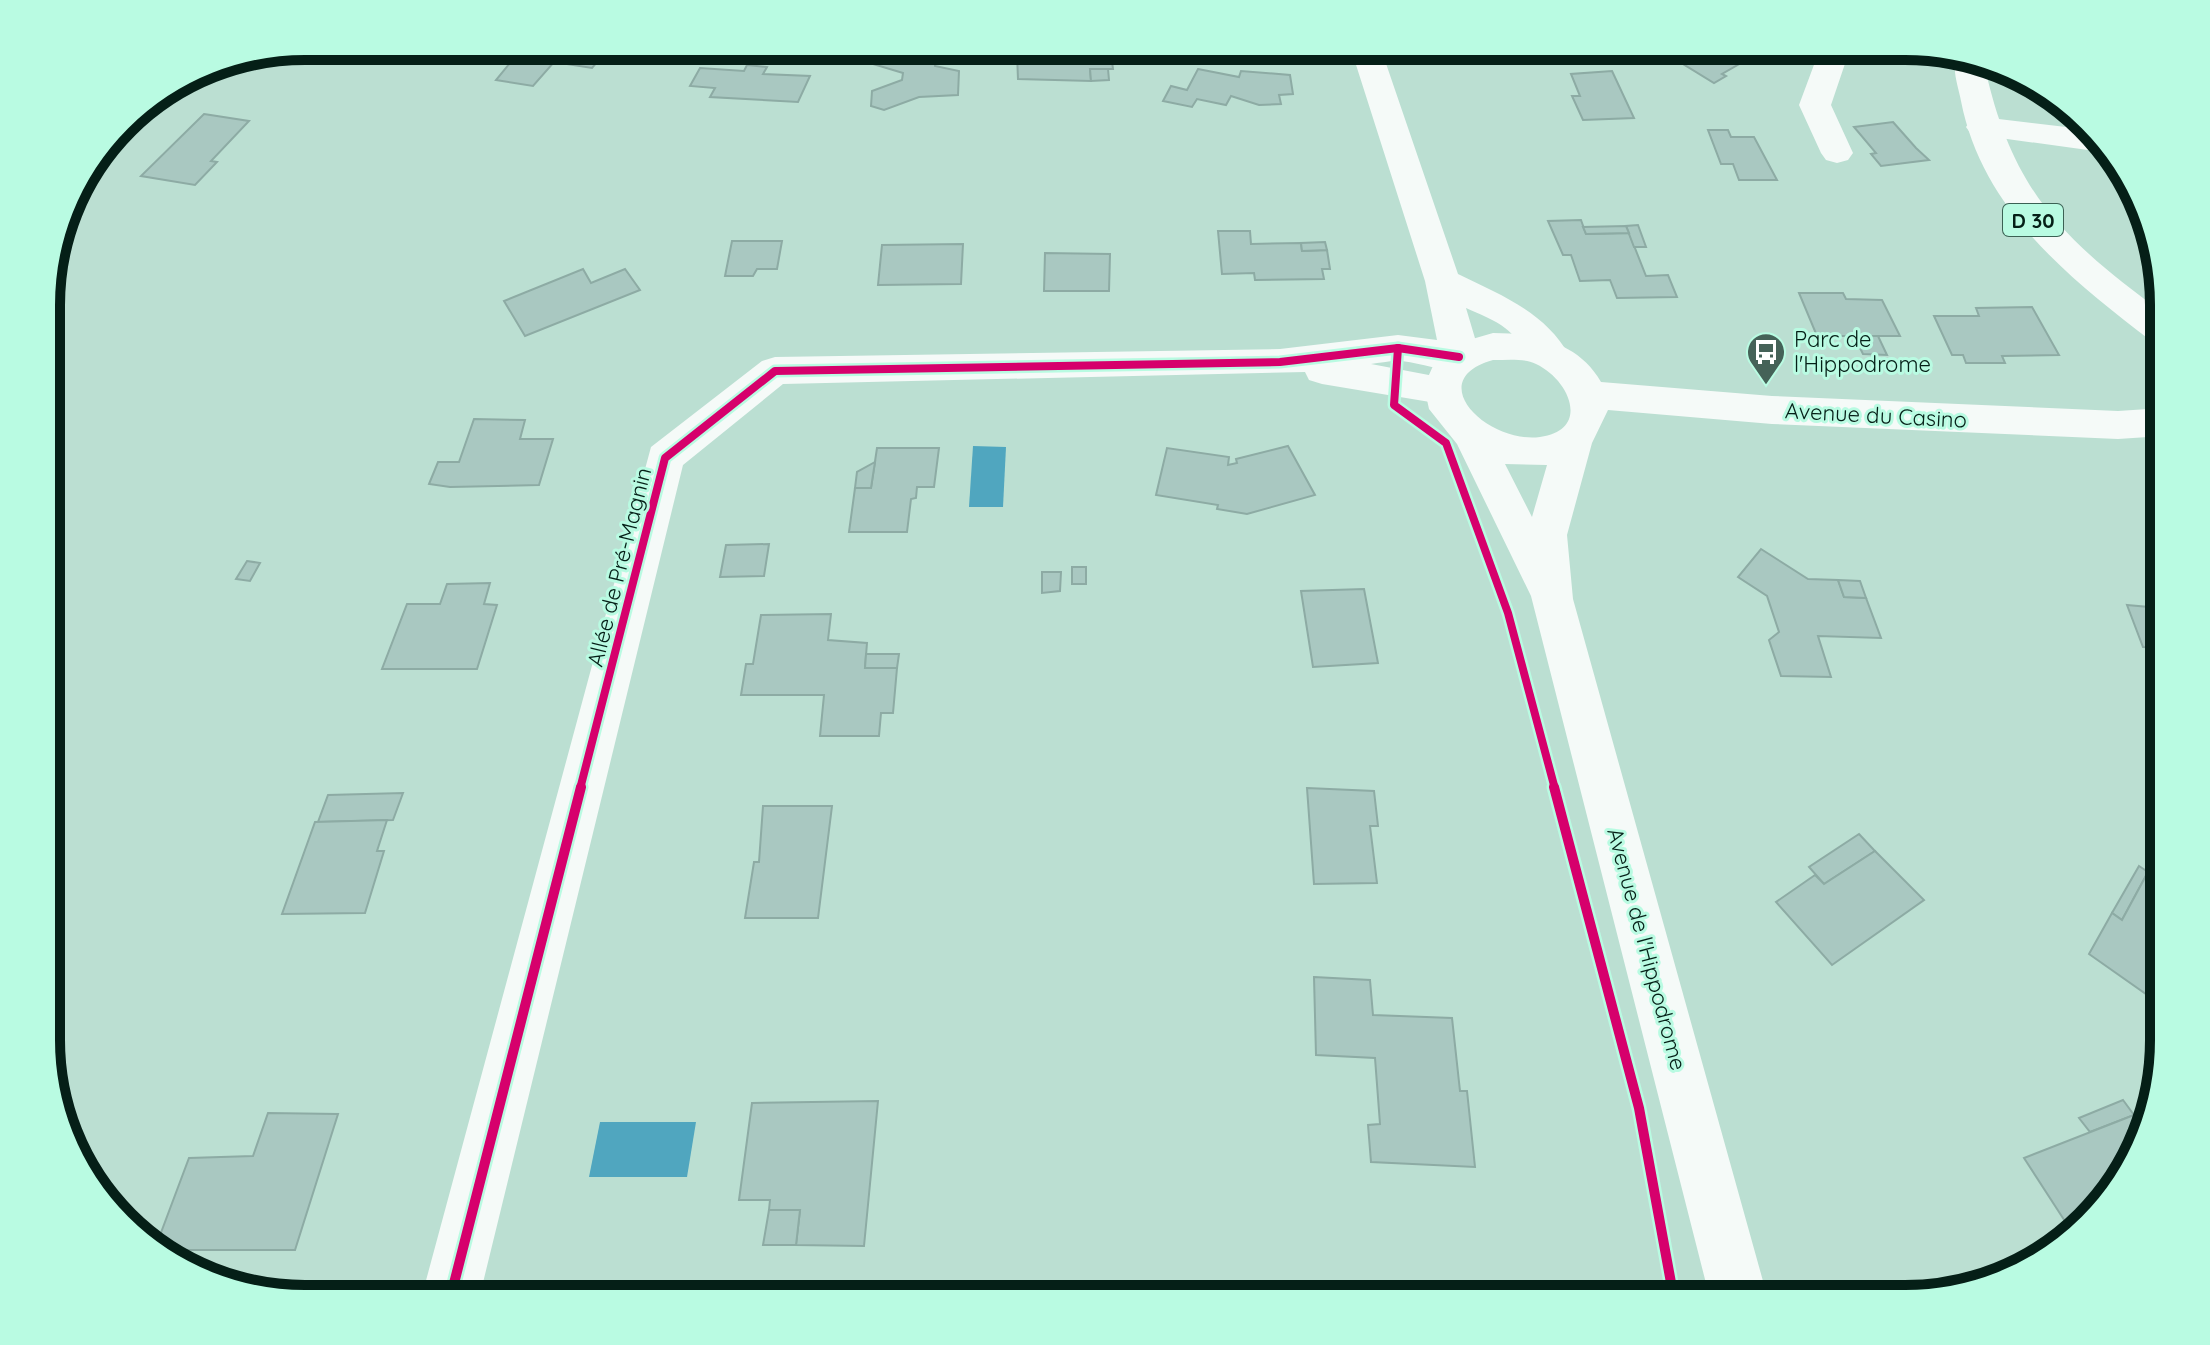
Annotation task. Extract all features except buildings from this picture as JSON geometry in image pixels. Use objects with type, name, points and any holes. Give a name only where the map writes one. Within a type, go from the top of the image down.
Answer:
[{"type":"street","points":[[1370,60],[1443,281],[1460,356]]},
{"type":"street","points":[[1831,60],[1815,105],[1837,153]]},
{"type":"street","name":"D 30","points":[[1970,69],[1982,127],[1997,168],[2035,224],[2082,267],[2149,320]]},
{"type":"street","points":[[1982,127],[2085,140]]},
{"type":"street","points":[[1443,281],[1518,319],[1551,355]]},
{"type":"street","points":[[1504,344],[1528,347],[1551,355],[1568,366],[1590,395],[1591,412],[1586,427],[1574,440],[1537,452],[1514,451],[1472,436],[1456,422],[1446,406],[1442,390],[1449,366],[1460,356],[1481,346],[1504,344]]},
{"type":"street","name":"Allée de Pré-Magnin","points":[[454,1285],[665,458],[775,371],[1280,362],[1398,348],[1460,356]]},
{"type":"street","name":"Allée de Pré-Magnin","points":[[1280,362],[1442,390]]},
{"type":"street","name":"Avenue du Casino","points":[[1590,395],[1772,410],[2118,425],[2149,423]]},
{"type":"street","name":"Avenue de l'Hippodrome","points":[[1472,436],[1552,599]]},
{"type":"street","name":"Avenue de l'Hippodrome","points":[[1574,440],[1547,535],[1552,599],[1735,1284]]},
{"type":"path","points":[[1663,1240],[1671,1284]]},
{"type":"water","points":[[973,446],[1006,447],[1003,507],[969,507]]},
{"type":"water","points":[[600,1122],[696,1122],[687,1177],[589,1177]]},
{"type":"cycle path","points":[[1398,348],[1394,405],[1446,443],[1508,613],[1639,1108],[1671,1284]]},
{"type":"cycle path","points":[[454,1285],[665,458],[775,371],[1280,362],[1398,348],[1459,357]]},
{"type":"place","name":"Parc de l'Hippodrome","points":[[1766,386]]}]
